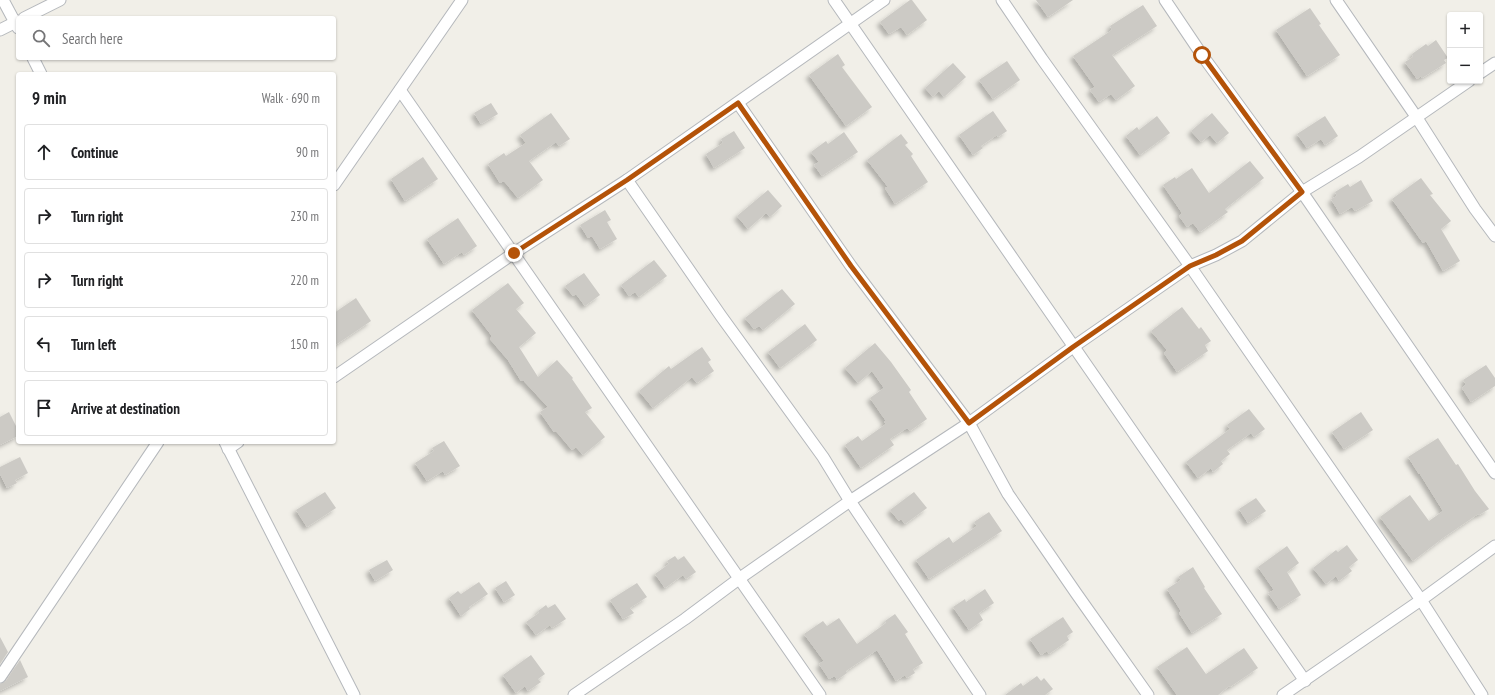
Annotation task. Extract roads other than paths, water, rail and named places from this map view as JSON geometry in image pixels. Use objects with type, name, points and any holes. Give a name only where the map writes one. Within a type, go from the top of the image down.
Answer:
[{"type":"street","points":[[3,0],[16,18]]},
{"type":"street","points":[[30,16],[60,0]]},
{"type":"street","points":[[336,182],[462,0]]},
{"type":"street","points":[[834,0],[1304,681]]},
{"type":"street","points":[[336,376],[514,253],[627,180],[884,0]]},
{"type":"street","points":[[1002,0],[1042,59],[1190,266],[1421,600],[1482,695]]},
{"type":"street","points":[[1165,0],[1202,55],[1302,192],[1495,473]]},
{"type":"street","points":[[1336,0],[1417,118],[1475,209],[1495,236]]},
{"type":"street","points":[[0,30],[16,23]]},
{"type":"street","points":[[34,60],[40,72]]},
{"type":"street","points":[[1483,71],[1495,63]]},
{"type":"street","points":[[574,695],[685,619],[850,500],[969,423],[1073,347],[1190,266],[1216,255],[1242,241],[1302,192],[1359,157],[1465,84]]},
{"type":"street","points":[[400,90],[820,695]]},
{"type":"street","points":[[738,103],[851,266],[969,423],[1008,494],[1076,594],[1148,695]]},
{"type":"street","points":[[627,180],[721,316],[823,457],[980,695]]},
{"type":"street","points":[[0,677],[157,444]]},
{"type":"street","points":[[226,446],[354,695]]},
{"type":"street","points":[[1283,695],[1421,600],[1495,546]]}]
